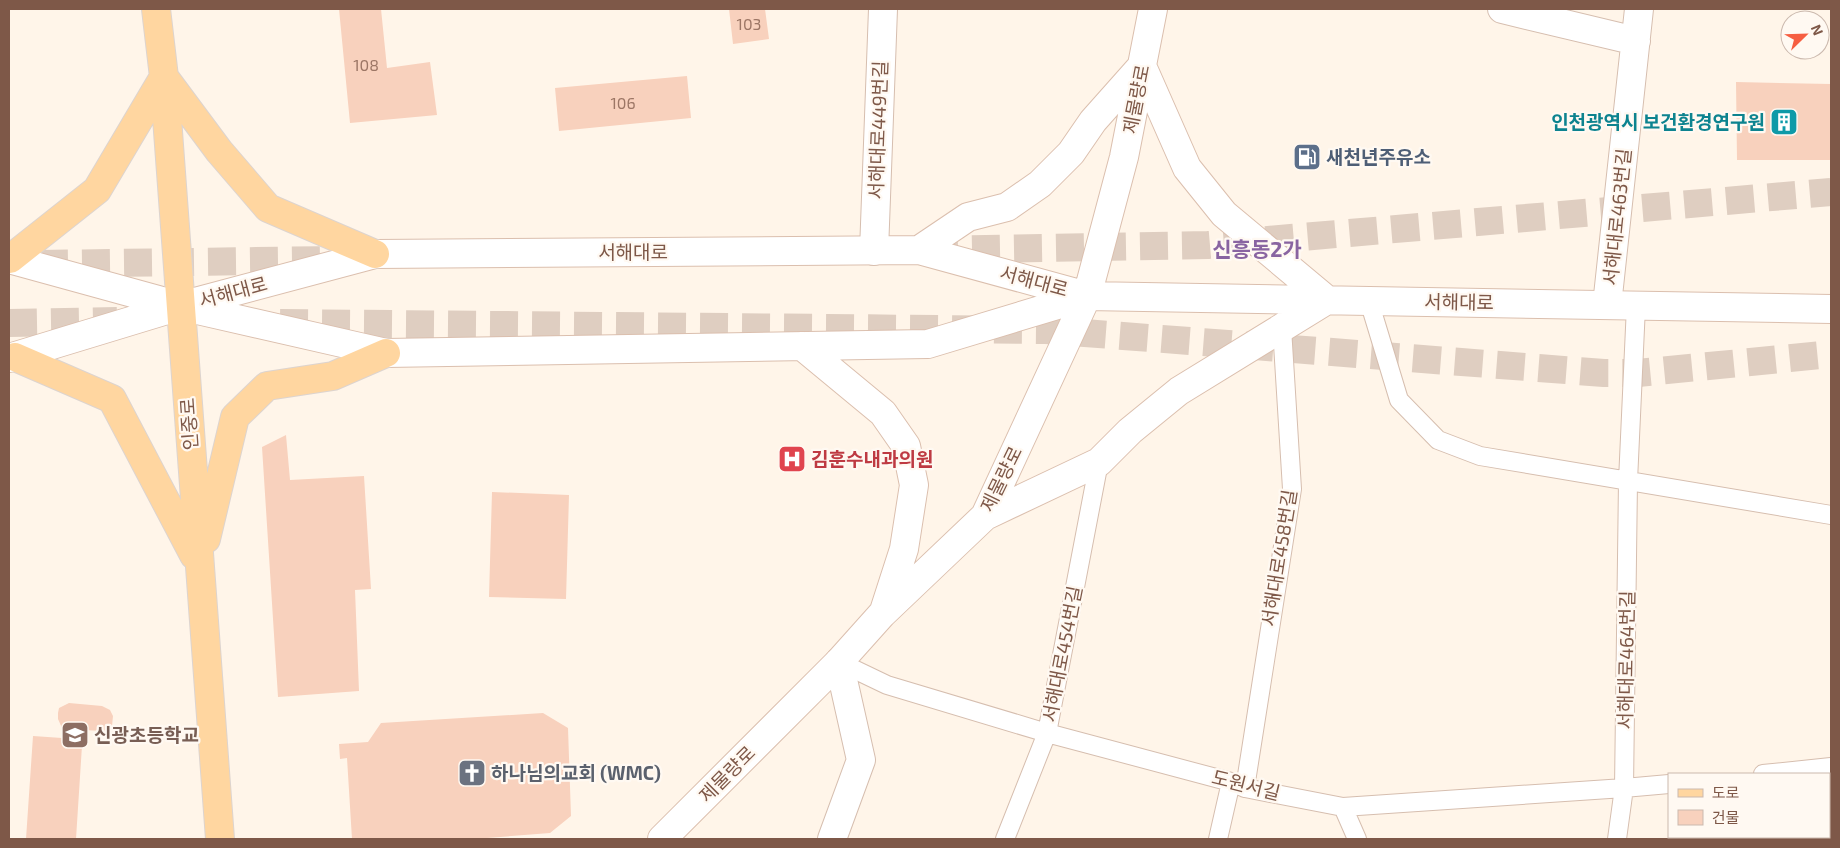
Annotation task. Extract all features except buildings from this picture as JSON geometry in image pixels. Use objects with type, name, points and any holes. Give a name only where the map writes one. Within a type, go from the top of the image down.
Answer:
[{"type":"main road","name":"인중로","points":[[156,9],[164,77],[220,839]]},
{"type":"main road","name":"서해대로449번길","points":[[874,251],[883,9]]},
{"type":"main road","name":"제물량로","points":[[662,839],[839,662],[882,614],[985,516],[1087,296],[1124,157],[1153,9]]},
{"type":"main road","points":[[1502,9],[1636,41]]},
{"type":"main road","name":"서해대로463번길","points":[[1607,305],[1639,9]]},
{"type":"main road","points":[[919,250],[968,218],[1007,207],[1040,184],[1071,153],[1094,121],[1142,66],[1187,168],[1224,214],[1328,300],[1179,391],[1130,431],[1099,462],[985,516]]},
{"type":"main road","points":[[9,259],[97,190],[164,77],[219,151],[268,208],[375,254]]},
{"type":"main road","name":"서해대로","points":[[12,357],[180,306],[375,254],[919,250],[1087,296],[1831,309]]},
{"type":"main road","name":"서해대로","points":[[9,259],[180,306],[386,353],[928,344],[1087,296]]},
{"type":"main road","points":[[802,346],[883,413],[906,446],[914,484],[904,549],[882,614]]},
{"type":"main road","points":[[200,565],[235,417],[267,386],[333,376],[386,353]]},
{"type":"main road","points":[[12,357],[112,399],[200,565]]},
{"type":"main road","points":[[832,839],[861,760],[839,662]]},
{"type":"lane","points":[[1369,301],[1400,400],[1438,440],[1480,456],[1831,515]]},
{"type":"lane","name":"서해대로464번길","points":[[1617,839],[1624,788],[1628,481],[1636,306]]},
{"type":"lane","name":"서해대로458번길","points":[[1218,839],[1238,785],[1292,489],[1282,328]]},
{"type":"lane","name":"서해대로454번길","points":[[1005,839],[1047,733],[1099,462]]},
{"type":"lane","name":"도원서길","points":[[839,662],[887,685],[1047,733],[1238,785],[1343,807],[1668,784]]},
{"type":"lane","points":[[1773,773],[1831,767]]},
{"type":"lane","points":[[1343,807],[1358,839]]},
{"type":"tunnel","points":[[930,250],[1208,245],[1831,192]]},
{"type":"tunnel","points":[[40,264],[335,260]]},
{"type":"tunnel","points":[[9,323],[117,321]]},
{"type":"tunnel","points":[[280,323],[1046,330],[1604,373],[1638,373],[1831,354]]},
{"type":"place","name":"인천광역시 보건환경연구원","points":[[1784,122]]},
{"type":"place","name":"새천년주유소","points":[[1307,157]]},
{"type":"place","name":"김훈수내과의원","points":[[792,459]]},
{"type":"place","name":"신광초등학교","points":[[75,735]]},
{"type":"place","name":"하나님의교회 (WMC)","points":[[472,773]]},
{"type":"district","name":"신흥동2가","points":[[1257,250]]}]
